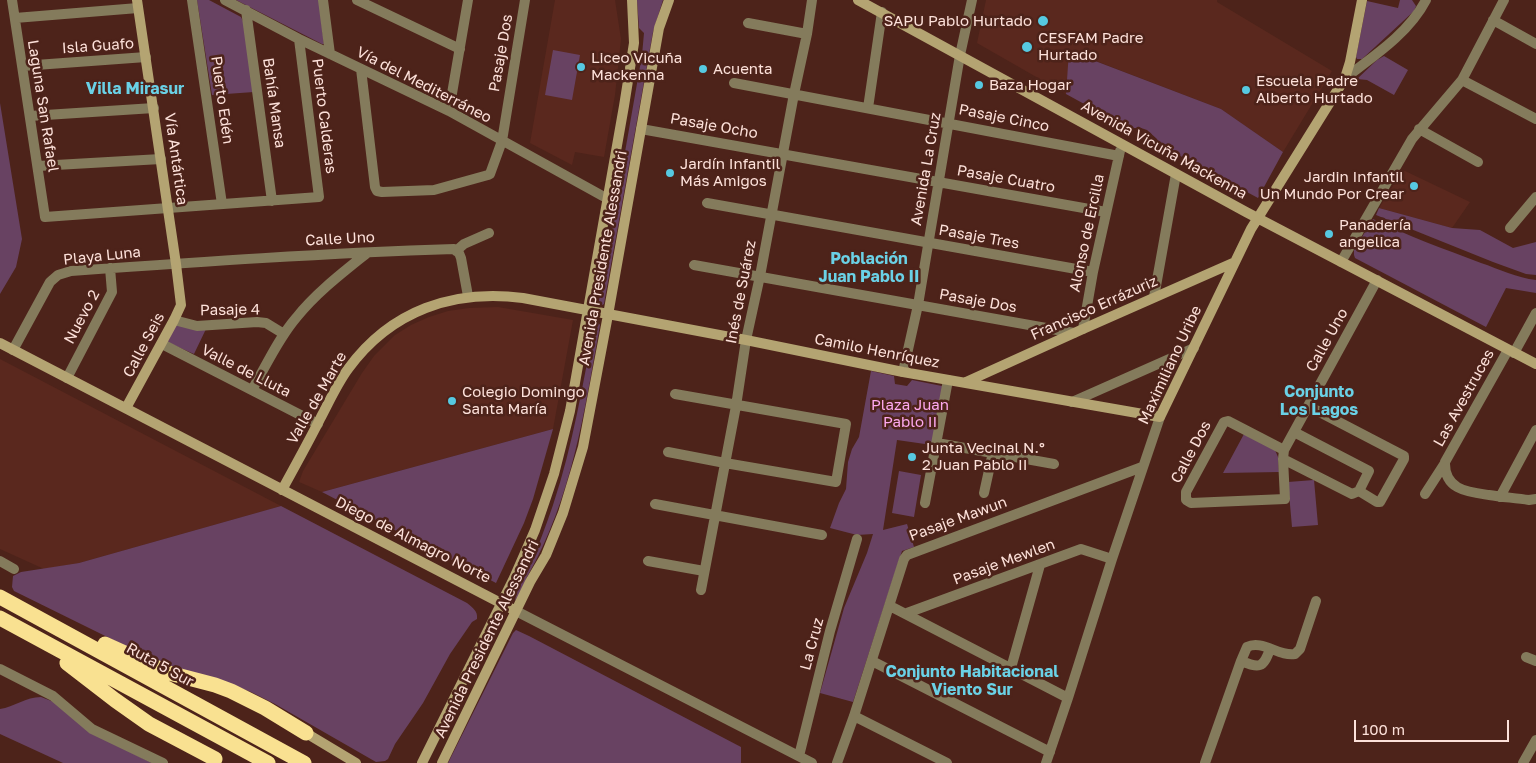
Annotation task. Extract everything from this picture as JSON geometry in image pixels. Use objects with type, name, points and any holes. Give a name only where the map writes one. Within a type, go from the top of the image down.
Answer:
[{"type":"highway","points":[[0,597],[168,673],[231,691],[265,708],[306,733]]},
{"type":"highway","name":"Ruta 5 Sur","points":[[0,597],[304,763]]},
{"type":"highway","points":[[0,619],[76,669],[149,724],[216,762]]},
{"type":"highway","points":[[0,619],[268,763]]},
{"type":"street","name":"Laguna San Rafael","points":[[12,0],[45,217],[168,208]]},
{"type":"street","name":"Puerto Edén","points":[[192,0],[222,204]]},
{"type":"street","name":"Vía del Mediterráneo","points":[[225,0],[299,39],[448,111],[608,199]]},
{"type":"street","points":[[323,0],[330,54]]},
{"type":"street","points":[[357,0],[460,49]]},
{"type":"street","points":[[448,111],[468,0]]},
{"type":"street","name":"Pasaje Dos","points":[[361,69],[377,191],[434,190],[488,175],[502,141],[525,0]]},
{"type":"street","name":"Avenida Presidente Alessandri","points":[[422,763],[502,603],[535,530],[554,474],[568,419],[634,43],[632,0]]},
{"type":"street","name":"Avenida Presidente Alessandri","points":[[443,762],[530,582],[546,555],[570,492],[588,422],[660,28],[669,0]]},
{"type":"street","name":"Inés de Suárez","points":[[701,590],[736,406],[746,340],[807,34],[812,0]]},
{"type":"street","name":"Avenida Vicuña Mackenna","points":[[858,0],[1257,218],[1536,364]]},
{"type":"street","name":"Avenida La Cruz","points":[[903,372],[918,305],[960,55],[972,0]]},
{"type":"street","name":"Maximiliano Uribe","points":[[1046,763],[1160,417],[1257,218],[1345,78],[1352,53],[1362,0]]},
{"type":"street","points":[[1345,78],[1404,30],[1416,17],[1426,0]]},
{"type":"street","points":[[1341,262],[1419,129],[1462,80],[1504,0]]},
{"type":"street","points":[[14,18],[137,4]]},
{"type":"street","name":"Vía Antártica","points":[[137,4],[176,264]]},
{"type":"street","name":"Bahía Mansa","points":[[246,10],[272,200]]},
{"type":"street","points":[[868,108],[882,12]]},
{"type":"street","points":[[1493,20],[1536,44]]},
{"type":"street","points":[[748,23],[807,34]]},
{"type":"street","name":"Puerto Calderas","points":[[272,200],[319,197],[299,39]]},
{"type":"street","name":"Isla Guafo","points":[[22,66],[146,57]]},
{"type":"street","points":[[1462,80],[1536,119]]},
{"type":"street","name":"Pasaje Cinco","points":[[734,83],[1119,156]]},
{"type":"street","points":[[30,116],[154,108]]},
{"type":"street","name":"Pasaje Ocho","points":[[641,129],[783,153]]},
{"type":"street","points":[[1419,129],[1478,162]]},
{"type":"street","name":"Alonso de Ercilla","points":[[1078,331],[1122,144]]},
{"type":"street","name":"Pasaje Cuatro","points":[[783,153],[1106,212]]},
{"type":"street","points":[[38,166],[161,159]]},
{"type":"street","points":[[1154,297],[1176,174]]},
{"type":"street","points":[[1510,228],[1536,197]]},
{"type":"street","points":[[168,208],[272,200]]},
{"type":"street","name":"Pasaje Tres","points":[[707,203],[1093,272]]},
{"type":"street","points":[[468,296],[461,258],[456,251],[464,244],[489,234]]},
{"type":"street","name":"Calle Uno","points":[[176,264],[368,252],[454,249],[456,251]]},
{"type":"street","points":[[252,390],[284,334],[296,318],[338,276],[368,252]]},
{"type":"street","name":"Francisco Errázuriz","points":[[966,383],[1235,262]]},
{"type":"street","name":"Playa Luna","points":[[13,350],[54,278],[70,271],[176,264]]},
{"type":"street","name":"Calle Seis","points":[[126,408],[162,344],[181,305],[176,264]]},
{"type":"street","name":"Pasaje Dos","points":[[694,265],[1078,331]]},
{"type":"street","name":"Nuevo 2","points":[[67,378],[112,292],[110,268]]},
{"type":"street","name":"Calle Uno","points":[[1284,455],[1294,432],[1376,280]]},
{"type":"street","name":"Valle de Marte","points":[[282,490],[348,369],[371,343],[402,320],[438,302],[468,296],[507,296],[588,311]]},
{"type":"street","name":"Camilo Henríquez","points":[[588,311],[746,340],[903,372],[1160,417]]},
{"type":"street","name":"Las Avestruces","points":[[1425,494],[1536,313]]},
{"type":"street","name":"Pasaje 4","points":[[174,320],[197,326],[266,323],[284,334]]},
{"type":"street","name":"Diego de Almagro Norte","points":[[0,343],[812,763]]},
{"type":"street","name":"Valle de Lluta","points":[[162,344],[318,424]]},
{"type":"street","points":[[1072,402],[1194,348]]},
{"type":"street","points":[[925,503],[948,380]]},
{"type":"street","points":[[668,452],[836,482],[846,424],[675,394]]},
{"type":"street","points":[[1308,406],[1404,456],[1380,502],[1376,502],[1359,491]]},
{"type":"street","name":"Calle Dos","points":[[1228,421],[1284,455],[1285,499],[1188,502],[1185,498],[1186,492],[1224,422],[1228,421]]},
{"type":"street","points":[[1500,496],[1536,430]]},
{"type":"street","points":[[1284,455],[1352,494],[1359,491],[1369,471],[1294,432]]},
{"type":"street","points":[[936,442],[1054,464]]},
{"type":"street","points":[[984,493],[993,452]]},
{"type":"street","name":"Las Avestruces","points":[[1445,462],[1445,470],[1449,480],[1465,491],[1528,500],[1536,499]]},
{"type":"street","name":"Pasaje Mawun","points":[[837,763],[904,559],[910,553],[1142,467]]},
{"type":"street","points":[[655,504],[822,535]]},
{"type":"street","name":"La Cruz","points":[[799,756],[830,631],[857,539]]},
{"type":"street","name":"Pasaje Mewlen","points":[[907,613],[1040,566],[1081,549],[1112,559]]},
{"type":"street","points":[[648,561],[704,571]]},
{"type":"street","points":[[0,562],[14,568]]},
{"type":"street","points":[[1011,668],[1040,566]]},
{"type":"street","points":[[1206,763],[1245,651],[1250,645],[1256,644],[1291,655],[1298,652],[1316,601]]},
{"type":"street","points":[[890,606],[907,613],[1068,698]]},
{"type":"street","points":[[1241,661],[1255,666],[1261,665],[1270,649]]},
{"type":"street","points":[[872,661],[1050,752]]},
{"type":"street","points":[[0,669],[53,696],[92,729],[163,763]]},
{"type":"street","points":[[854,716],[947,763]]},
{"type":"street","points":[[306,733],[356,763]]},
{"type":"street","points":[[1523,763],[1536,740]]},
{"type":"shaded area","name":"Liceo Vicuña Mackenna","points":[[555,0],[615,0],[621,39],[615,95],[604,157],[575,152],[572,165],[530,143]]},
{"type":"shaded area","name":"Escuela Padre Alberto Hurtado","points":[[986,0],[1217,0],[1217,2],[1332,71],[1283,152],[1221,109],[1070,51],[1066,94],[977,43]]},
{"type":"shaded area","name":"Jardin Infantil Un Mundo Por Crear","points":[[1403,170],[1470,202],[1452,228],[1379,208]]},
{"type":"shaded area","name":"Colegio Domingo Santa María","points":[[498,307],[573,320],[553,429],[322,492],[299,482],[303,471],[362,373],[374,356],[395,335],[411,325],[448,311]]},
{"type":"shaded area","points":[[0,359],[281,506],[79,563],[44,569],[0,549]]},
{"type":"green space","points":[[197,0],[209,0],[241,17],[244,23],[254,92],[212,95]]},
{"type":"green space","points":[[236,0],[319,0],[324,44],[322,44]]},
{"type":"green space","points":[[637,0],[663,0],[653,32],[604,304],[599,307],[642,55],[644,33],[639,28]]},
{"type":"green space","points":[[1400,0],[1412,0],[1416,6],[1414,11],[1362,59],[1357,59],[1367,1],[1398,8]]},
{"type":"green space","points":[[553,50],[580,55],[572,100],[545,95]]},
{"type":"green space","points":[[1069,51],[1221,109],[1283,152],[1258,198],[1160,145],[1157,139],[1147,130],[1128,128],[1066,94]]},
{"type":"green space","points":[[1384,56],[1408,70],[1394,95],[1367,80],[1357,79]]},
{"type":"green space","points":[[0,103],[22,239],[16,267],[0,294]]},
{"type":"green space","points":[[1379,208],[1452,228],[1480,230],[1513,248],[1536,242],[1536,275],[1526,274],[1493,262],[1376,215]]},
{"type":"green space","points":[[1373,219],[1413,237],[1481,263],[1536,280],[1536,293],[1506,288],[1486,327],[1355,258],[1354,250]]},
{"type":"green space","points":[[595,321],[600,325],[582,423],[566,486],[542,547],[515,601],[542,536],[560,482],[577,414]]},
{"type":"green space","points":[[177,325],[206,329],[194,354],[167,341]]},
{"type":"green space","name":"Plaza Juan Pablo II","points":[[871,371],[894,376],[895,384],[907,386],[912,380],[942,386],[943,389],[932,445],[897,440],[883,530],[907,524],[914,547],[902,551],[853,702],[820,693],[844,608],[873,534],[857,535],[830,528],[846,489],[848,462],[852,449],[859,437]]},
{"type":"green space","points":[[553,429],[533,499],[496,583],[322,492]]},
{"type":"green space","points":[[1244,434],[1275,450],[1278,457],[1279,472],[1223,473]]},
{"type":"green space","points":[[899,471],[921,475],[914,517],[892,513]]},
{"type":"green space","points":[[1314,480],[1318,525],[1292,527],[1288,482]]},
{"type":"green space","points":[[281,506],[467,603],[476,612],[477,619],[472,622],[450,654],[423,703],[385,761],[376,762],[251,692],[222,681],[160,663],[14,591],[12,587],[13,576],[21,572],[79,563]]},
{"type":"green space","points":[[516,630],[741,747],[741,763],[448,763]]},
{"type":"green space","points":[[41,697],[54,702],[109,741],[152,763],[63,763],[0,734],[0,709]]},
{"type":"place","name":"SAPU Pablo Hurtado","points":[[1043,21]]},
{"type":"place","name":"CESFAM Padre Hurtado","points":[[1027,47]]},
{"type":"place","name":"Liceo Vicuña Mackenna","points":[[581,67]]},
{"type":"place","name":"Acuenta","points":[[703,69]]},
{"type":"place","name":"Baza Hogar","points":[[979,85]]},
{"type":"place","name":"Escuela Padre Alberto Hurtado","points":[[1246,90]]},
{"type":"place","name":"Jardín Infantil Más Amigos","points":[[670,173]]},
{"type":"place","name":"Jardin Infantil Un Mundo Por Crear","points":[[1414,186]]},
{"type":"place","name":"Panadería angelica","points":[[1329,234]]},
{"type":"place","name":"Colegio Domingo Santa María","points":[[452,401]]},
{"type":"place","name":"Junta Vecinal N.° 2 Juan Pablo II","points":[[912,457]]},
{"type":"district","name":"Villa Mirasur","points":[[135,89]]},
{"type":"district","name":"Población Juan Pablo II","points":[[869,268]]},
{"type":"district","name":"Conjunto Los Lagos","points":[[1319,401]]},
{"type":"district","name":"Conjunto Habitacional Viento Sur","points":[[972,681]]}]
